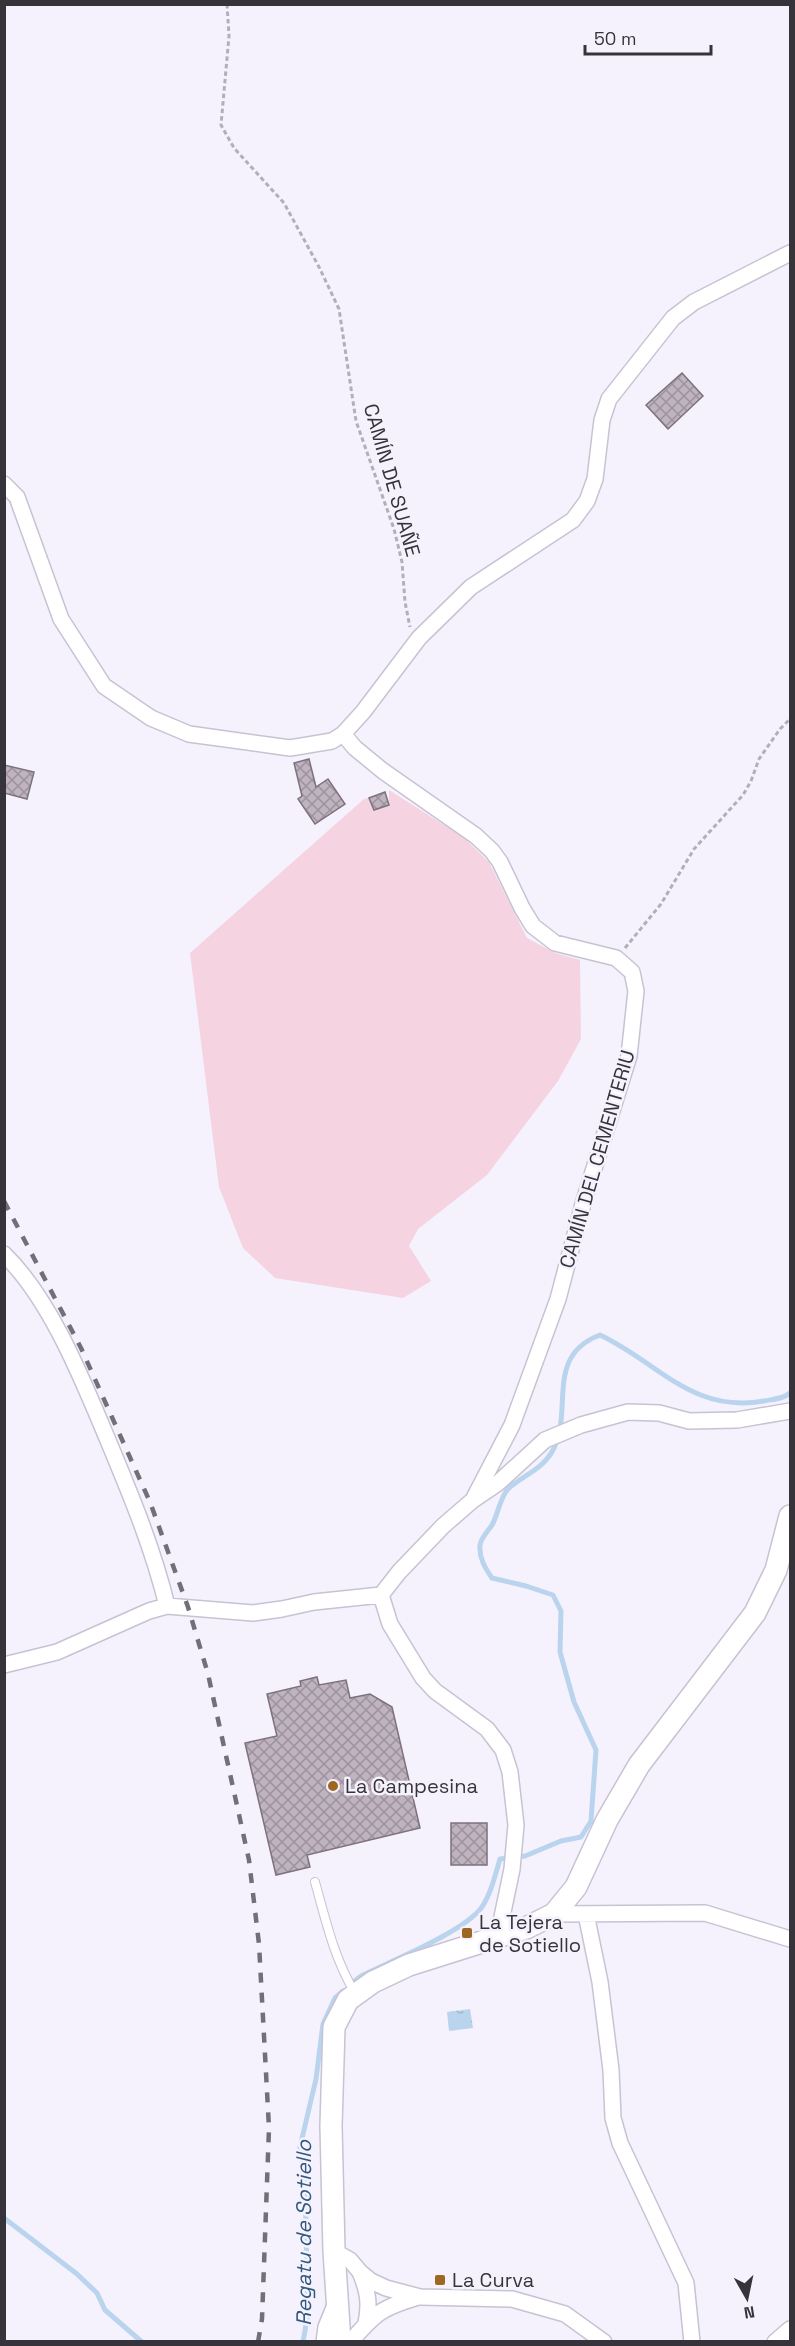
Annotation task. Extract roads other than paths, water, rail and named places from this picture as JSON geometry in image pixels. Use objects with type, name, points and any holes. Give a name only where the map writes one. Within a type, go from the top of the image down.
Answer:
[{"type":"street","points":[[4,484],[17,497],[61,619],[104,686],[151,718],[189,734],[290,748],[332,741],[344,734],[363,712],[419,638],[471,588],[573,520],[587,501],[595,478],[602,420],[609,399],[673,318],[694,302],[790,253]]},
{"type":"street","name":"CAMÍN DEL CEMENTERIU","points":[[344,734],[355,748],[383,771],[476,836],[492,851],[533,926],[555,943],[616,958],[632,972],[636,992],[628,1056],[583,1204],[558,1299],[512,1425],[473,1500]]},
{"type":"street","points":[[4,1254],[57,1328],[92,1403],[149,1543],[167,1606]]},
{"type":"street","points":[[4,1665],[57,1652],[149,1611],[167,1606],[253,1613],[314,1602],[381,1595],[399,1572],[443,1526],[473,1500],[498,1483],[545,1440],[581,1425],[628,1412],[659,1413],[689,1421],[737,1420],[790,1411]]},
{"type":"street","points":[[340,2342],[334,2251],[331,2126],[334,2027],[348,2000],[373,1982],[409,1965],[526,1928],[554,1914],[576,1887],[607,1820],[639,1765],[755,1613],[776,1570],[790,1516]]},
{"type":"street","points":[[381,1595],[390,1624],[423,1677],[435,1691],[487,1729],[503,1750],[510,1772],[516,1825],[512,1869],[498,1936]]},
{"type":"street","points":[[554,1914],[705,1913],[790,1939]]},
{"type":"street","points":[[586,1914],[600,1982],[611,2070],[613,2118],[620,2143],[686,2283],[692,2342]]},
{"type":"street","points":[[334,2251],[350,2260],[371,2281],[386,2288],[420,2296],[512,2299],[565,2314],[603,2342]]},
{"type":"street","points":[[360,2272],[368,2292],[370,2308],[366,2323]]},
{"type":"street","points":[[348,2342],[378,2312],[391,2305],[420,2296]]},
{"type":"street","points":[[324,2342],[326,2327],[337,2301]]},
{"type":"street","points":[[775,2342],[790,2329]]},
{"type":"lane","points":[[315,1882],[332,1946],[356,1994]]},
{"type":"water","points":[[470,2009],[473,2028],[449,2031],[447,2012]]},
{"type":"waterway","name":"Regatu de Sotiello","points":[[350,1985],[361,1976],[444,1936],[473,1917],[488,1896],[500,1859],[525,1856],[561,1841],[581,1837],[591,1821],[596,1750],[574,1702],[560,1652],[561,1611],[553,1595],[492,1578],[480,1554],[482,1540],[494,1521],[506,1491],[539,1467],[553,1450],[559,1434],[566,1370],[572,1356],[583,1344],[600,1335],[677,1383],[716,1400],[739,1403],[764,1401],[781,1398],[790,1393]]},
{"type":"waterway","name":"Regatu de Sotiello","points":[[303,2342],[307,2319],[307,2274],[305,2183],[300,2147],[316,2079],[323,2024],[335,1998],[343,1991]]},
{"type":"waterway","points":[[4,2218],[77,2274],[97,2293],[105,2310],[142,2342]]},
{"type":"railway","points":[[4,1201],[81,1348],[150,1502],[188,1607],[208,1674],[249,1860],[259,1944],[269,2128],[262,2319],[258,2342]]},
{"type":"place","name":"La Campesina","points":[[333,1786]]},
{"type":"place","name":"La Tejera de Sotiello","points":[[467,1933]]},
{"type":"place","name":"La Curva","points":[[440,2280]]}]
